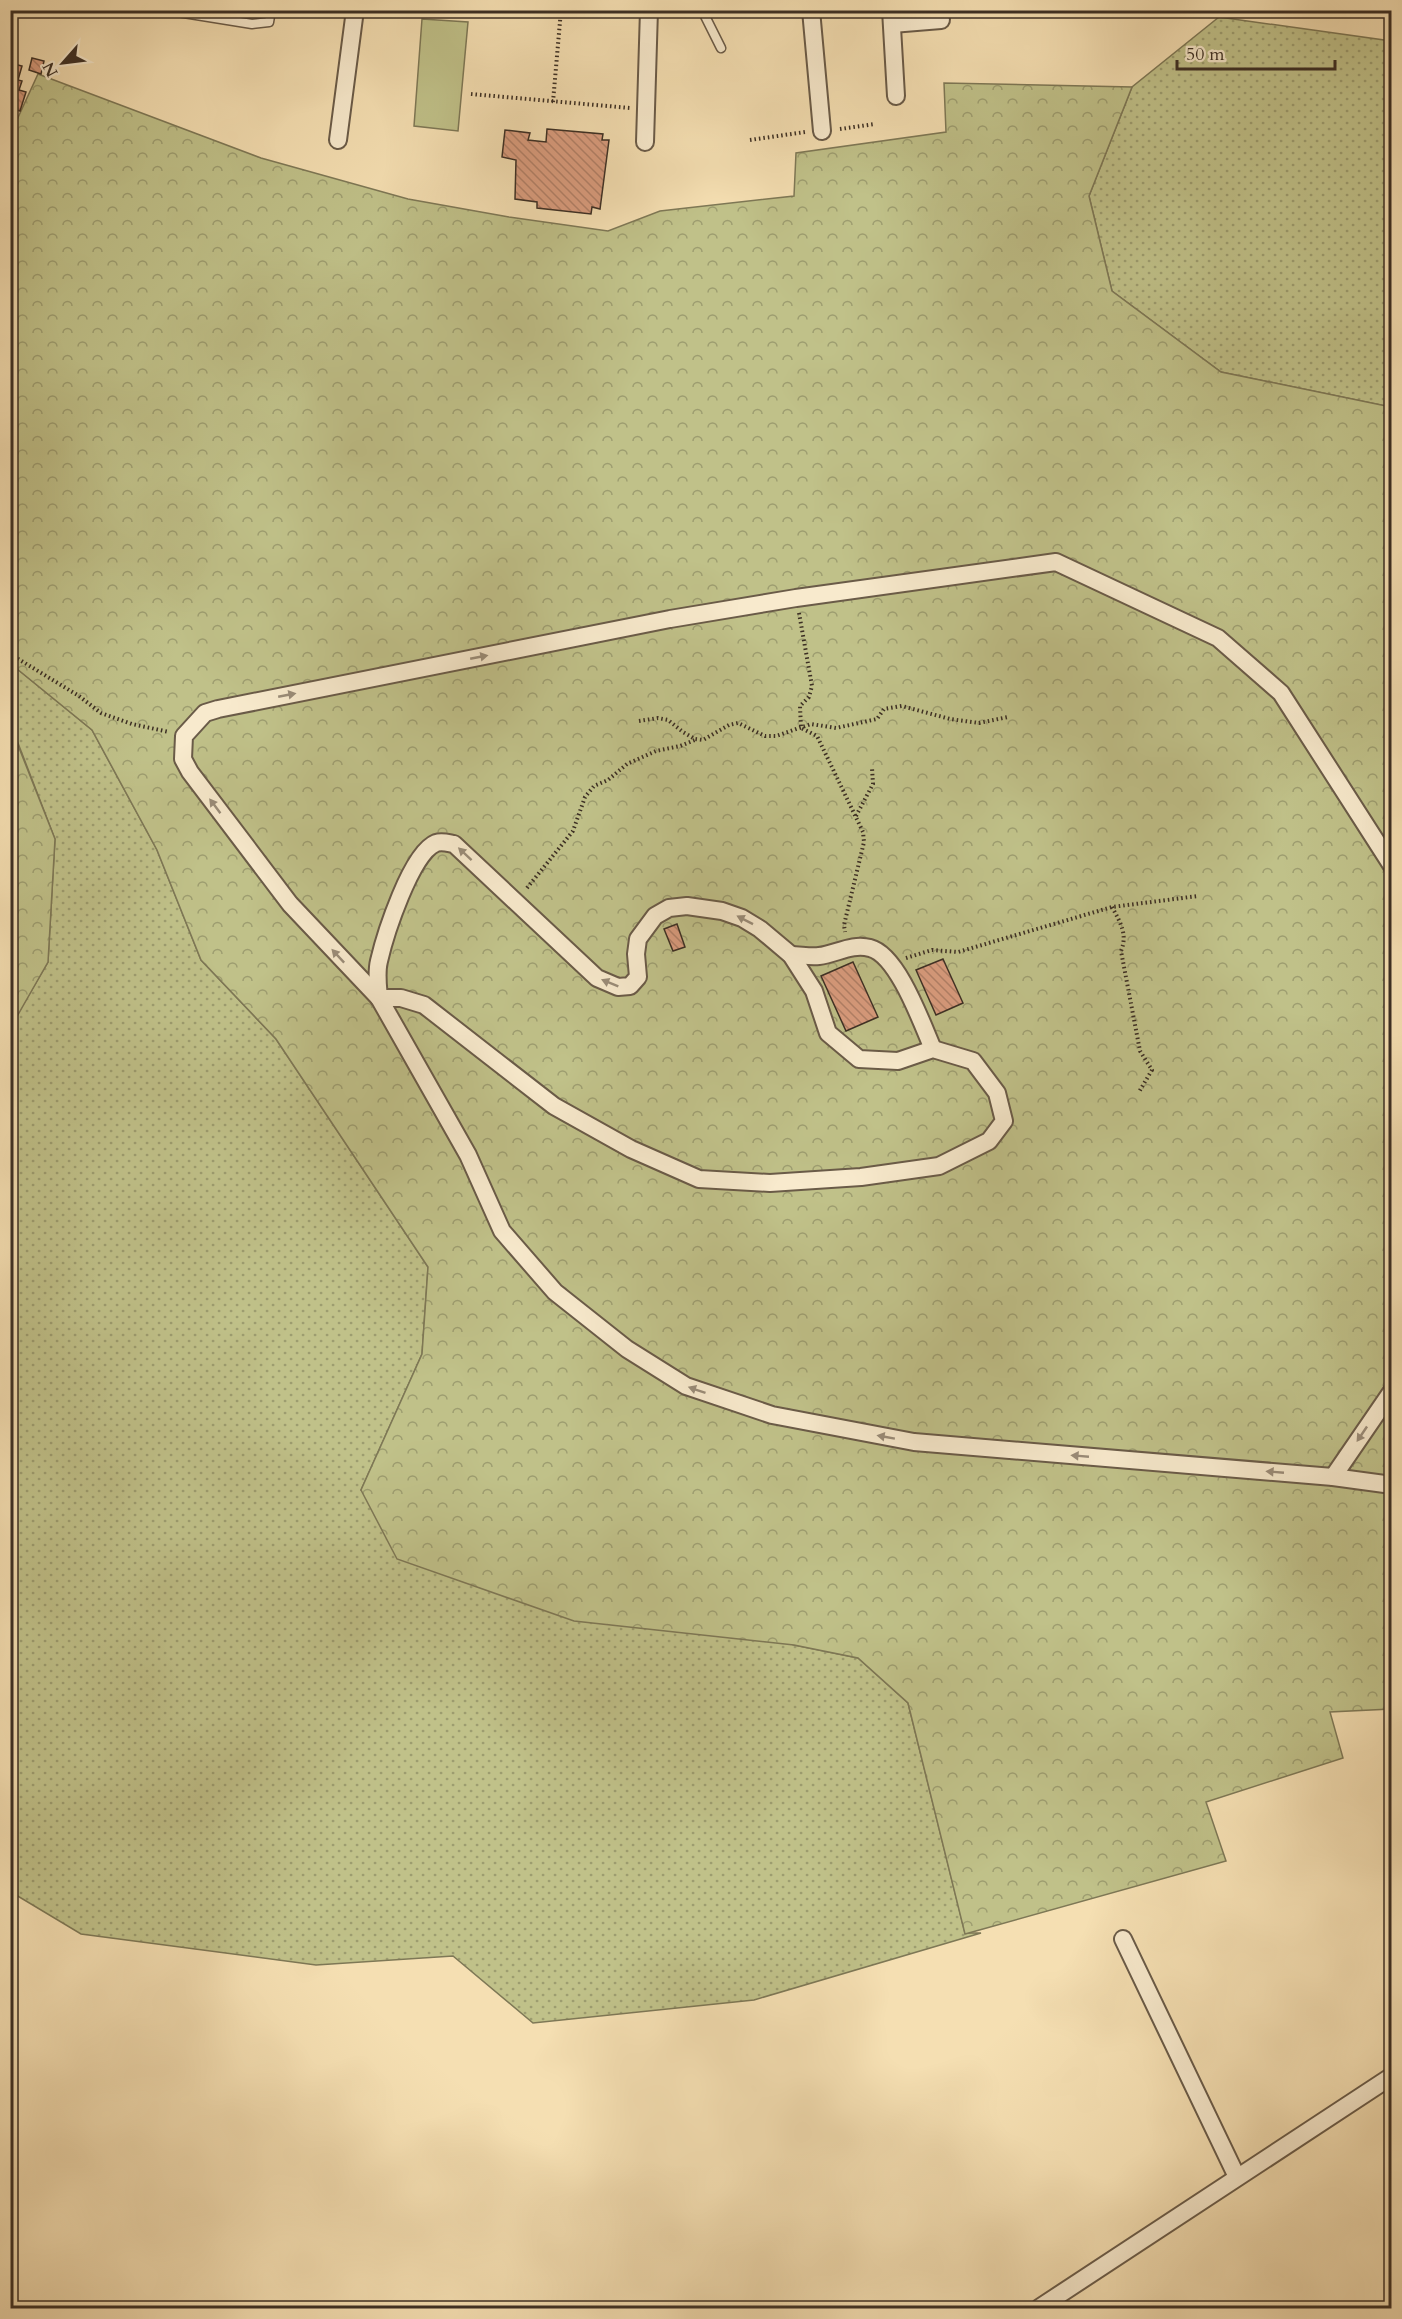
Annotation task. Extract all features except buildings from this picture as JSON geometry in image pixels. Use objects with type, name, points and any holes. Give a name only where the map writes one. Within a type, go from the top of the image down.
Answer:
[{"type":"street","points":[[338,140],[355,10]]},
{"type":"street","points":[[645,142],[649,10]]},
{"type":"street","points":[[811,10],[822,131]]},
{"type":"street","points":[[896,96],[892,17],[941,20]]},
{"type":"street","points":[[1392,866],[1281,693],[1218,638],[1056,562],[796,598],[670,619],[218,709],[205,713],[184,736],[183,759],[190,772],[290,904],[379,998],[468,1155],[502,1232],[555,1292],[627,1349],[686,1386],[772,1415],[914,1442],[1333,1477],[1392,1485]]},
{"type":"street","points":[[445,842],[454,844],[597,978],[618,987],[630,986],[638,977],[636,954],[638,939],[656,916],[669,908],[687,906],[722,911],[742,918],[760,929],[791,955],[814,991],[828,1033],[859,1059],[898,1061],[933,1049],[974,1061],[997,1093],[1004,1121],[989,1141],[939,1166],[861,1177],[770,1183],[699,1179],[631,1149],[555,1106],[424,1005],[400,998],[379,998],[378,963],[394,911],[417,861],[425,850],[436,843],[445,842]]},
{"type":"street","points":[[791,955],[820,956],[846,947],[871,948],[891,964],[914,1003],[933,1049]]},
{"type":"street","points":[[1333,1477],[1392,1391]]},
{"type":"street","points":[[1123,1939],[1237,2177]]},
{"type":"street","points":[[1039,2308],[1392,2076]]},
{"type":"lane","points":[[165,10],[252,24],[269,22],[271,10]]},
{"type":"lane","points":[[702,10],[721,48]]},
{"type":"path","points":[[553,102],[561,10]]},
{"type":"path","points":[[471,94],[646,109]]},
{"type":"path","points":[[750,140],[875,124]]},
{"type":"path","points":[[796,598],[812,686],[809,697],[800,706],[801,728]]},
{"type":"path","points":[[10,654],[79,696],[101,713],[132,724],[184,736]]},
{"type":"path","points":[[639,721],[658,718],[668,720],[695,739],[703,740],[729,725],[738,723],[765,736],[776,736],[811,724],[836,728],[877,719],[885,708],[902,705],[950,719],[979,723],[1008,717]]},
{"type":"path","points":[[801,728],[817,736],[863,832],[864,842],[844,925],[846,947]]},
{"type":"path","points":[[516,902],[573,831],[585,797],[594,786],[608,780],[627,764],[656,751],[680,746],[695,739]]},
{"type":"path","points":[[856,816],[873,784],[872,768]]},
{"type":"path","points":[[891,964],[932,950],[958,952],[1112,907],[1198,896]]},
{"type":"path","points":[[1112,907],[1121,924],[1125,941],[1121,951],[1140,1052],[1152,1070],[1139,1092]]},
{"type":"green space","points":[[1219,17],[1391,41],[1391,407],[1221,372],[1112,291],[1089,196],[1132,87]]},
{"type":"green space","points":[[422,19],[468,22],[458,131],[414,126]]},
{"type":"green space","points":[[38,74],[261,158],[408,199],[509,217],[608,231],[660,211],[794,196],[796,153],[946,132],[944,83],[1132,87],[1089,196],[1112,291],[1221,372],[1391,407],[1391,1709],[1330,1712],[1343,1758],[1206,1802],[1226,1861],[965,1934],[908,1703],[858,1658],[794,1645],[574,1621],[397,1559],[361,1490],[422,1354],[428,1267],[276,1039],[201,960],[157,850],[92,730],[11,664],[10,135]]},
{"type":"green space","points":[[11,664],[92,730],[157,850],[201,960],[276,1039],[428,1267],[422,1354],[361,1490],[794,1645],[858,1658],[908,1703],[965,1933],[981,1933],[754,2000],[533,2023],[453,1956],[316,1965],[81,1934],[11,1892],[10,1027],[48,962],[55,839],[11,725]]},
{"type":"green space","points":[[10,725],[55,839],[48,962],[11,1027]]}]
